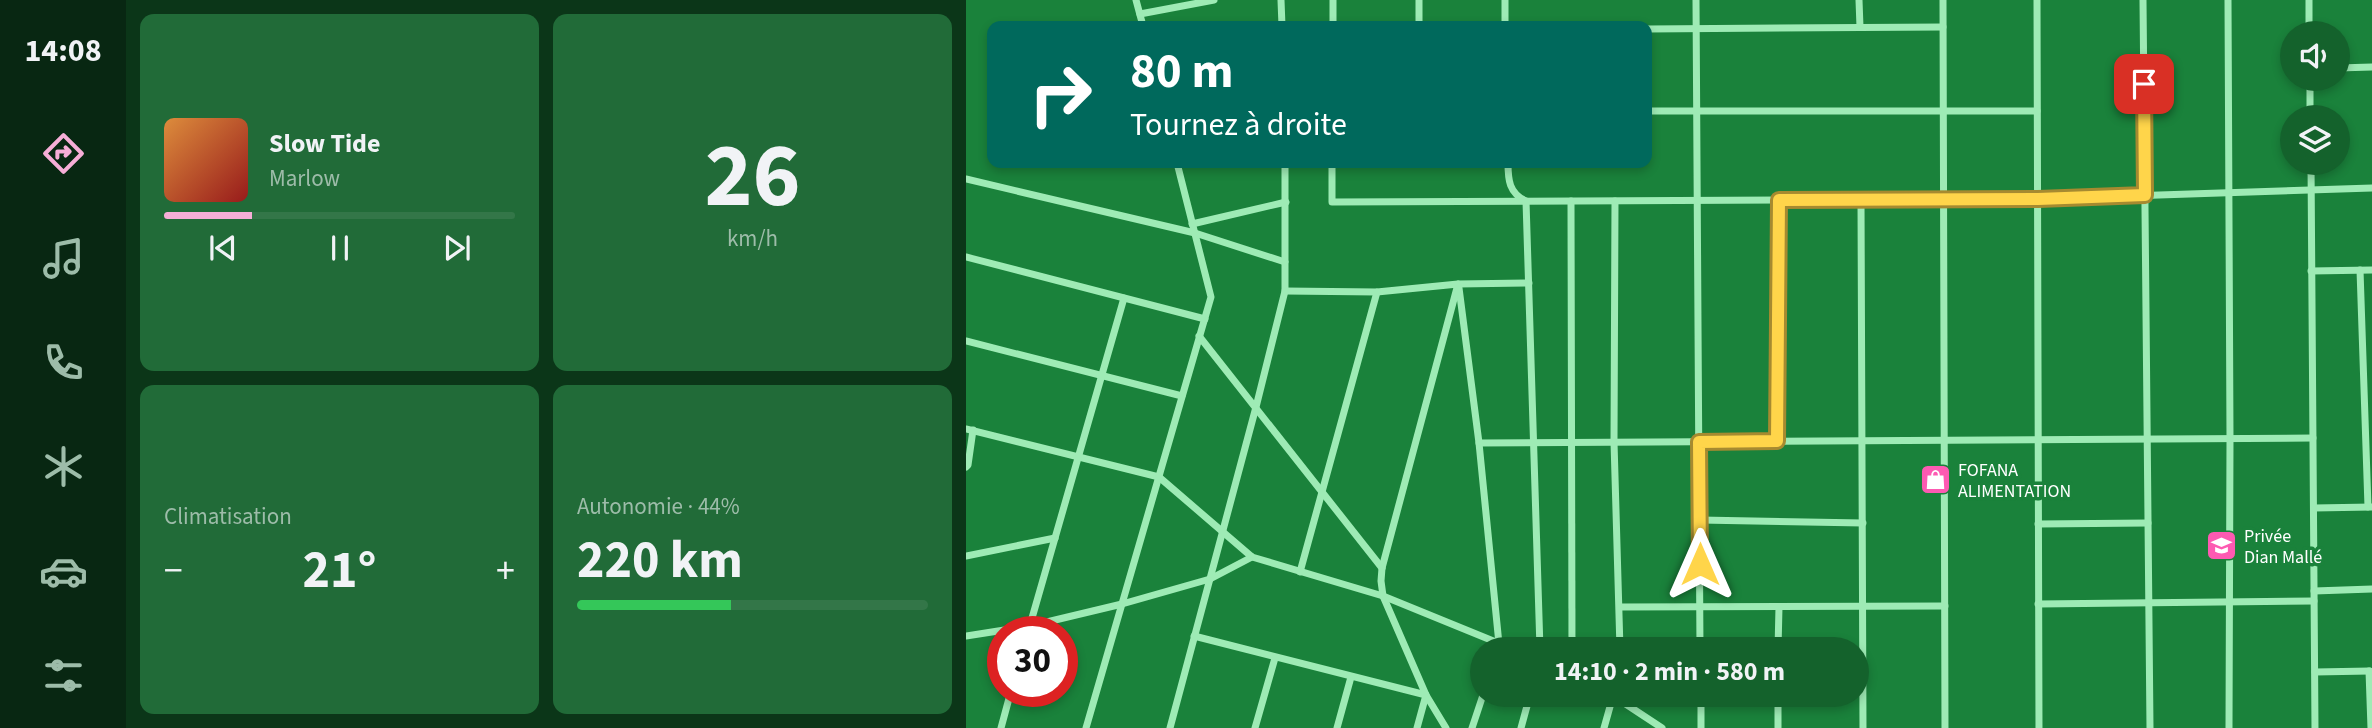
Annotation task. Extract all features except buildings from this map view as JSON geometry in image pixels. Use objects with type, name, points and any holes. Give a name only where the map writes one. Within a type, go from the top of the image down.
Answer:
[{"type":"street","points":[[1136,0],[1142,21]]},
{"type":"street","points":[[1140,14],[1214,0]]},
{"type":"street","points":[[1281,0],[1282,21]]},
{"type":"street","points":[[1333,0],[1333,21]]},
{"type":"street","points":[[1419,0],[1419,21]]},
{"type":"street","points":[[1505,0],[1505,21]]},
{"type":"street","points":[[1696,0],[1700,637]]},
{"type":"street","points":[[1859,0],[1860,27]]},
{"type":"street","points":[[1943,0],[1945,728]]},
{"type":"street","points":[[2037,0],[2039,728]]},
{"type":"street","points":[[2144,0],[2150,728]]},
{"type":"street","points":[[2228,0],[2229,728]]},
{"type":"street","points":[[2309,0],[2309,21]]},
{"type":"street","points":[[1652,29],[1943,27]]},
{"type":"street","points":[[2350,68],[2372,67]]},
{"type":"street","points":[[1652,111],[2037,111]]},
{"type":"street","points":[[1086,728],[1211,297],[1178,168]]},
{"type":"street","points":[[1170,728],[1285,291],[1285,168]]},
{"type":"street","points":[[1332,168],[1332,202],[2038,199],[2372,188]]},
{"type":"street","points":[[1509,168],[1511,188],[1525,201]]},
{"type":"street","points":[[2311,175],[2315,728]]},
{"type":"street","points":[[966,178],[1195,233],[1284,262]]},
{"type":"street","points":[[1777,441],[1779,200]]},
{"type":"street","points":[[1861,200],[1863,728]]},
{"type":"street","points":[[1525,201],[1530,283],[1539,637]]},
{"type":"street","points":[[1571,201],[1572,637]]},
{"type":"street","points":[[1615,201],[1614,442],[1620,637]]},
{"type":"street","points":[[1192,224],[1286,202]]},
{"type":"street","points":[[966,257],[1205,318]]},
{"type":"street","points":[[2314,508],[2370,507],[2360,270]]},
{"type":"street","points":[[2311,271],[2372,270]]},
{"type":"street","points":[[1285,291],[1377,292],[1458,284],[1530,283]]},
{"type":"street","points":[[1458,284],[1479,443],[1497,637]]},
{"type":"street","points":[[1446,728],[1426,695],[1384,596],[1381,581],[1382,568],[1458,284]]},
{"type":"street","points":[[1300,572],[1377,292]]},
{"type":"street","points":[[1033,616],[1124,298]]},
{"type":"street","points":[[1199,336],[1382,568]]},
{"type":"street","points":[[966,341],[1182,396]]},
{"type":"street","points":[[966,467],[969,429],[1159,477],[1252,556],[1384,596],[1477,637]]},
{"type":"street","points":[[1479,443],[2313,438]]},
{"type":"street","points":[[1700,520],[1863,523]]},
{"type":"street","points":[[2038,524],[2148,523]]},
{"type":"street","points":[[966,556],[1055,538]]},
{"type":"street","points":[[1077,616],[1210,579],[1252,556]]},
{"type":"street","points":[[2314,591],[2372,589]]},
{"type":"street","points":[[2038,604],[2314,601]]},
{"type":"street","points":[[1620,607],[1945,606]]},
{"type":"street","points":[[1779,607],[1779,637]]},
{"type":"street","points":[[966,636],[987,634]]},
{"type":"street","points":[[1194,636],[1426,695]]},
{"type":"street","points":[[1255,728],[1275,658]]},
{"type":"street","points":[[2315,672],[2370,671],[2371,728]]},
{"type":"street","points":[[1337,728],[1351,677]]},
{"type":"street","points":[[1417,728],[1426,695]]},
{"type":"street","points":[[1001,728],[1007,707]]},
{"type":"street","points":[[1472,728],[1479,707]]},
{"type":"street","points":[[1521,728],[1527,707]]},
{"type":"street","points":[[1604,728],[1613,707]]},
{"type":"street","points":[[1632,707],[1662,728]]},
{"type":"street","points":[[1701,707],[1701,728]]},
{"type":"street","points":[[1778,707],[1778,728]]},
{"type":"place","name":"FOFANA ALIMENTATION","points":[[1935,480]]},
{"type":"place","name":"Privée Dian Mallé","points":[[2221,546]]},
{"type":"route","points":[[1700,564],[1699,442],[1777,441],[1779,200],[2038,199],[2145,195],[2144,84]]}]
